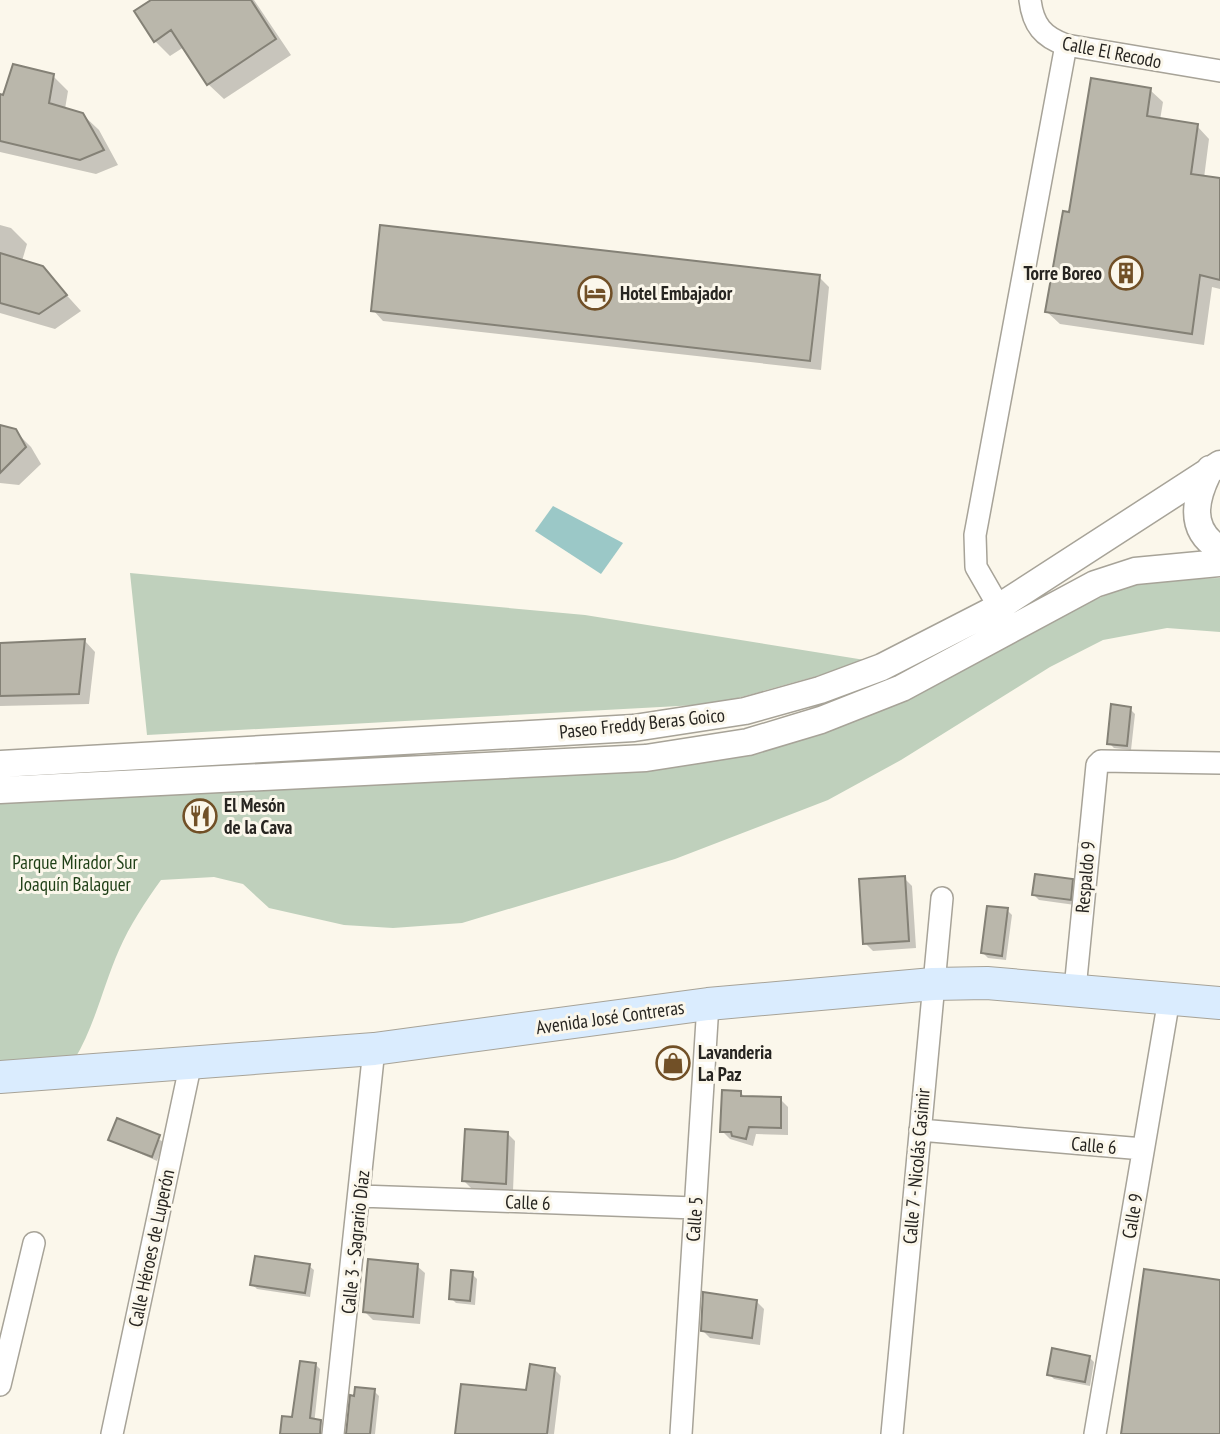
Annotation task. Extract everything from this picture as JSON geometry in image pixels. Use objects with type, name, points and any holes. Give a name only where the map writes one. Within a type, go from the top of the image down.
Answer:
[{"type":"main road","name":"Avenida José Contreras","points":[[0,1077],[374,1049],[708,1004],[933,984],[987,983],[1220,1003]]},
{"type":"street","name":"Calle El Recodo","points":[[1030,0],[1037,29],[1049,39],[1066,45],[1220,71]]},
{"type":"street","points":[[999,607],[976,566],[975,535],[1066,45]]},
{"type":"street","points":[[1215,466],[1200,488],[1196,518],[1202,533],[1220,549]]},
{"type":"street","name":"Paseo Freddy Beras Goico","points":[[0,790],[55,774],[634,728],[745,711],[820,690],[882,667],[999,607],[1215,466]]},
{"type":"street","name":"Paseo Freddy Beras Goico","points":[[0,764],[55,774],[646,758],[748,742],[821,720],[902,688],[1095,584],[1135,571],[1220,563]]},
{"type":"street","name":"Respaldo 9","points":[[1075,989],[1097,765],[1101,761],[1220,762]]},
{"type":"street","name":"Calle 7 - Nicolás Casimir","points":[[892,1434],[942,898]]},
{"type":"street","name":"Calle 9","points":[[1095,1434],[1169,999]]},
{"type":"street","name":"Calle 5","points":[[681,1434],[708,1004]]},
{"type":"street","name":"Calle 3 - Sagrario Díaz","points":[[333,1434],[374,1049]]},
{"type":"street","name":"Calle Héroes de Luperón","points":[[112,1434],[191,1062]]},
{"type":"street","name":"Calle 6","points":[[920,1130],[1143,1149]]},
{"type":"street","name":"Calle 6","points":[[360,1196],[695,1208]]},
{"type":"street","points":[[0,1385],[34,1243]]},
{"type":"green space","points":[[130,573],[585,615],[871,661],[716,704],[147,735]]},
{"type":"green space","name":"Parque Mirador Sur Joaquín Balaguer","points":[[1220,578],[1220,632],[1167,628],[1103,640],[1050,667],[901,760],[828,800],[675,859],[462,923],[393,928],[344,925],[269,908],[243,884],[214,877],[161,880],[123,941],[88,1034],[74,1060],[0,1066],[0,802],[660,768],[902,699],[1092,601],[1142,580]]},
{"type":"water","points":[[553,506],[623,543],[601,574],[535,531]]},
{"type":"building","points":[[151,0],[251,0],[276,39],[207,85],[171,30],[154,42],[134,11]]},
{"type":"building","points":[[13,64],[54,74],[49,103],[83,113],[104,150],[80,160],[0,141],[0,94],[3,95]]},
{"type":"building","points":[[1091,78],[1151,88],[1147,116],[1198,124],[1191,174],[1220,178],[1220,280],[1200,275],[1192,334],[1045,312],[1063,211],[1069,212]]},
{"type":"building","name":"Hotel Embajador","points":[[380,225],[820,275],[810,361],[371,311]]},
{"type":"building","points":[[0,253],[43,266],[67,295],[39,314],[0,303]]},
{"type":"building","points":[[0,425],[16,429],[26,447],[0,473]]},
{"type":"building","points":[[85,639],[79,694],[0,696],[0,643]]},
{"type":"building","points":[[1111,704],[1131,707],[1127,746],[1107,744]]},
{"type":"building","points":[[1035,874],[1073,879],[1071,900],[1032,895]]},
{"type":"building","points":[[905,876],[909,941],[863,944],[859,879]]},
{"type":"building","points":[[987,906],[1008,908],[1002,956],[981,953]]},
{"type":"building","points":[[722,1090],[741,1091],[741,1096],[781,1097],[781,1128],[749,1127],[746,1139],[732,1136],[731,1132],[720,1132]]},
{"type":"building","points":[[117,1118],[160,1135],[152,1157],[108,1140]]},
{"type":"building","points":[[465,1129],[508,1132],[506,1184],[462,1181]]},
{"type":"building","points":[[255,1256],[310,1264],[305,1293],[250,1285]]},
{"type":"building","points":[[368,1259],[418,1264],[413,1317],[363,1312]]},
{"type":"building","points":[[1144,1269],[1220,1280],[1220,1434],[1121,1434]]},
{"type":"building","points":[[451,1270],[473,1272],[470,1301],[449,1299]]},
{"type":"building","points":[[703,1292],[757,1300],[752,1338],[701,1331]]},
{"type":"building","points":[[1052,1348],[1090,1356],[1085,1382],[1047,1375]]},
{"type":"building","points":[[300,1361],[316,1363],[310,1418],[321,1420],[320,1434],[280,1434],[282,1416],[292,1417]]},
{"type":"building","points":[[530,1364],[555,1368],[547,1434],[455,1434],[461,1384],[526,1390]]},
{"type":"building","points":[[355,1387],[375,1389],[370,1434],[346,1434],[350,1395],[354,1396]]},
{"type":"place","name":"Torre Boreo","points":[[1126,273]]},
{"type":"place","name":"Hotel Embajador","points":[[595,293]]},
{"type":"place","name":"El Mesón de la Cava","points":[[200,816]]},
{"type":"place","name":"Lavanderia La Paz","points":[[673,1063]]}]
